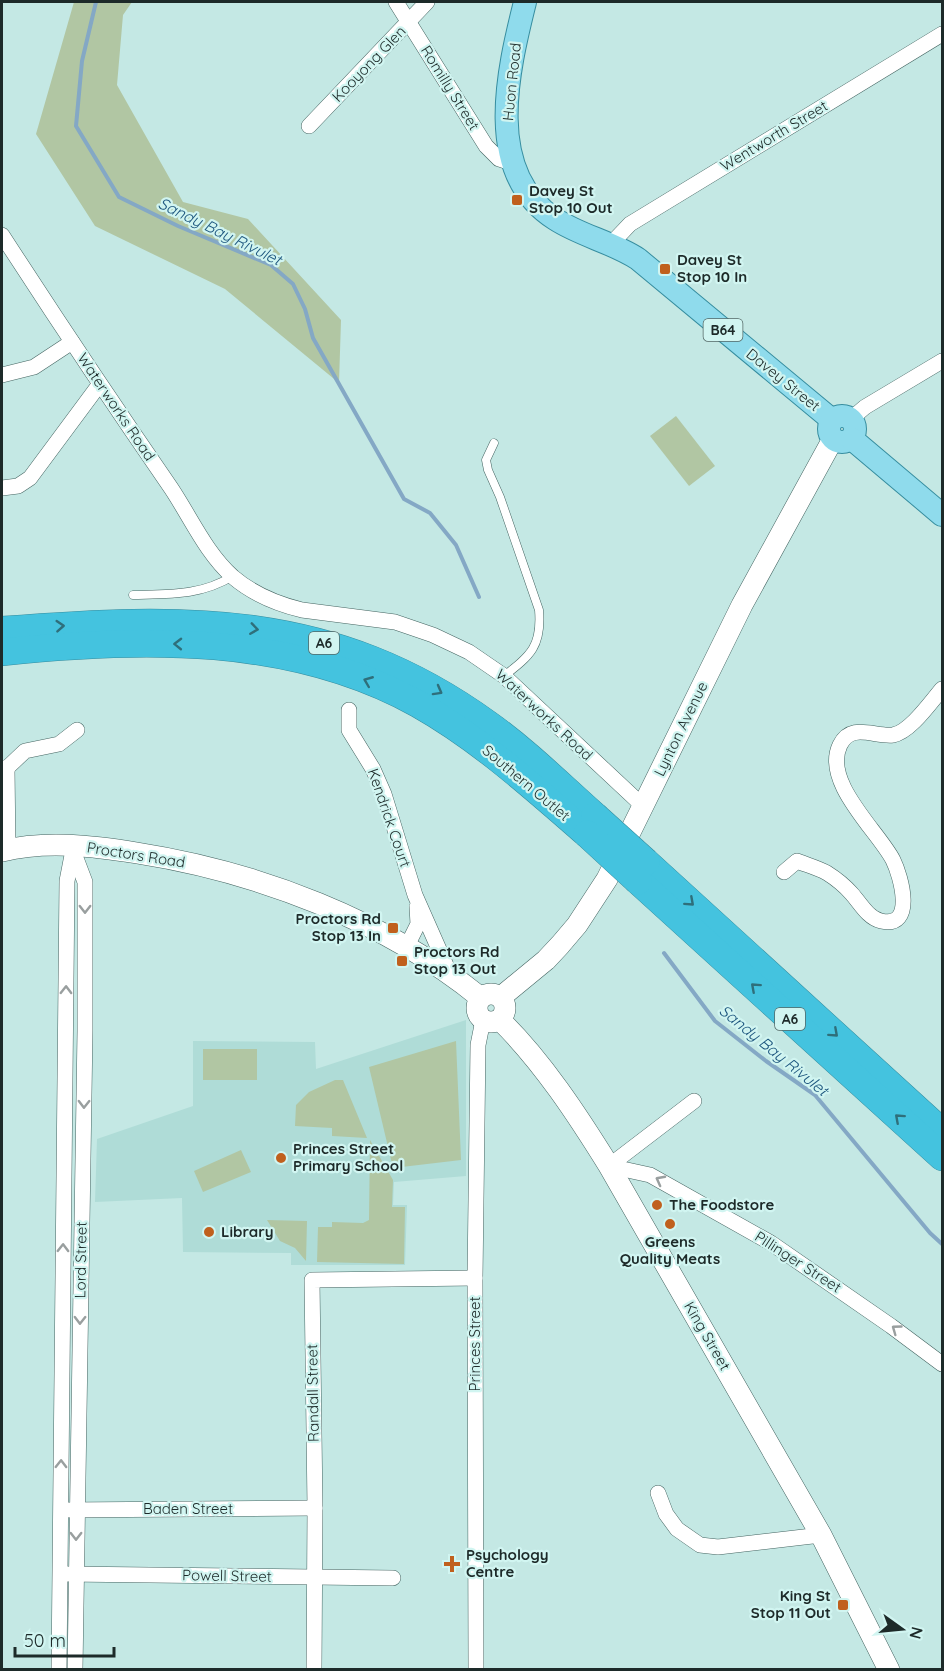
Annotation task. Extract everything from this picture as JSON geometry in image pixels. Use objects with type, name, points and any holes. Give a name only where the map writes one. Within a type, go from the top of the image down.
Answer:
[{"type":"highway","name":"Southern Outlet","points":[[2,630],[114,623],[209,624],[278,632],[345,650],[389,666],[461,705],[514,744],[591,825],[942,1158]]},
{"type":"highway","name":"Southern Outlet","points":[[2,652],[124,644],[195,645],[264,652],[338,670],[370,681],[404,697],[457,729],[591,825]]},
{"type":"highway","name":"Southern Outlet","points":[[642,872],[942,1132]]},
{"type":"main road","name":"Huon Road","points":[[514,164],[507,128],[506,107],[511,63],[525,2]]},
{"type":"main road","name":"Davey Street","points":[[514,164],[532,200],[543,210],[566,226],[611,244],[649,267],[942,515]]},
{"type":"street","name":"Romilly Street","points":[[396,2],[486,146],[499,159],[514,164]]},
{"type":"street","name":"Kooyong Glen","points":[[309,126],[427,2]]},
{"type":"street","name":"Wentworth Street","points":[[611,244],[630,224],[942,34]]},
{"type":"street","name":"Waterworks Road","points":[[2,235],[99,384],[172,490],[211,553],[232,576],[260,595],[287,606],[379,619],[412,627],[469,652],[504,676],[643,806]]},
{"type":"street","points":[[2,375],[34,366],[72,342]]},
{"type":"street","points":[[842,429],[864,407],[942,361]]},
{"type":"street","points":[[2,488],[18,486],[30,478],[99,384]]},
{"type":"street","name":"Lynton Avenue","points":[[491,997],[546,960],[577,926],[607,879],[742,605],[842,429]]},
{"type":"street","points":[[784,872],[798,861],[826,872],[850,891],[875,918],[889,921],[897,918],[903,911],[904,902],[894,862],[852,803],[839,773],[836,756],[840,743],[849,734],[861,731],[891,735],[904,732],[942,690]]},
{"type":"street","name":"Kendrick Court","points":[[349,710],[349,730],[373,769],[384,794],[415,895],[419,915],[418,924],[406,948]]},
{"type":"street","points":[[5,850],[4,768],[25,752],[59,744],[77,730]]},
{"type":"street","name":"Proctors Road","points":[[5,850],[74,849],[169,858],[269,884],[331,909],[406,948],[491,997]]},
{"type":"street","name":"Lord Street","points":[[74,849],[68,881],[60,1510],[68,1575],[75,1670]]},
{"type":"street","name":"Lord Street","points":[[59,1670],[76,1510],[85,1031],[85,882],[74,849]]},
{"type":"street","name":"Kendrick Court","points":[[415,895],[449,972]]},
{"type":"street","points":[[491,997],[506,1009],[491,1020]]},
{"type":"street","name":"King Street","points":[[491,1020],[514,1034],[574,1111],[609,1166],[821,1535],[889,1670]]},
{"type":"street","name":"Princes Street","points":[[476,1670],[475,1278],[478,1045],[491,1020]]},
{"type":"street","points":[[66,1031],[85,1031]]},
{"type":"street","points":[[609,1166],[694,1101]]},
{"type":"street","name":"Pillinger Street","points":[[609,1166],[650,1175],[771,1243],[942,1364]]},
{"type":"street","name":"Randall Street","points":[[314,1670],[315,1508],[312,1280],[475,1278]]},
{"type":"street","points":[[658,1492],[666,1514],[677,1529],[700,1545],[718,1547],[821,1535]]},
{"type":"street","name":"Baden Street","points":[[60,1510],[315,1508]]},
{"type":"street","name":"Powell Street","points":[[68,1575],[393,1578]]},
{"type":"lane","points":[[494,443],[486,460],[488,470],[500,497],[539,610],[540,628],[537,642],[528,657],[504,676]]},
{"type":"lane","points":[[133,595],[192,593],[220,584],[232,576]]},
{"type":"shaded area","name":"Princes Street Primary School","points":[[466,1020],[466,1176],[394,1182],[393,1205],[407,1205],[405,1265],[291,1265],[291,1253],[183,1252],[182,1198],[95,1202],[97,1139],[193,1106],[193,1041],[315,1042],[316,1069]]},
{"type":"green space","points":[[74,2],[132,2],[123,15],[117,85],[183,202],[248,219],[341,320],[339,383],[225,289],[95,226],[36,134]]},
{"type":"green space","points":[[676,416],[715,466],[689,486],[650,436]]},
{"type":"green space","points":[[456,1041],[461,1160],[393,1168],[369,1067]]},
{"type":"green space","points":[[203,1049],[257,1049],[257,1080],[203,1080]]},
{"type":"green space","points":[[335,1080],[343,1080],[367,1138],[332,1136],[332,1128],[295,1126],[296,1105],[309,1092]]},
{"type":"green space","points":[[370,1140],[393,1180],[392,1207],[405,1207],[404,1264],[317,1262],[318,1227],[332,1227],[332,1222],[363,1223],[369,1220]]},
{"type":"green space","points":[[241,1150],[251,1172],[203,1192],[194,1171]]},
{"type":"green space","points":[[267,1220],[307,1221],[306,1261],[295,1248],[280,1241]]},
{"type":"waterway","name":"Sandy Bay Rivulet","points":[[96,2],[82,61],[76,126],[119,197],[178,226],[271,265],[293,284],[305,309],[313,338],[404,499],[430,513],[456,545],[479,597]]},
{"type":"waterway","name":"Sandy Bay Rivulet","points":[[664,953],[715,1021],[766,1061],[815,1095],[930,1233],[942,1244]]},
{"type":"place","name":"Davey St Stop 10 Out","points":[[517,200]]},
{"type":"place","name":"Davey St Stop 10 In","points":[[665,269]]},
{"type":"place","name":"Proctors Rd Stop 13 In","points":[[393,928]]},
{"type":"place","name":"Proctors Rd Stop 13 Out","points":[[402,961]]},
{"type":"place","name":"Princes Street Primary School","points":[[281,1158]]},
{"type":"place","name":"The Foodstore","points":[[657,1205]]},
{"type":"place","name":"Greens Quality Meats","points":[[670,1224]]},
{"type":"place","name":"Library","points":[[209,1232]]},
{"type":"place","name":"Psychology Centre","points":[[452,1564]]},
{"type":"place","name":"King St Stop 11 Out","points":[[843,1605]]}]
